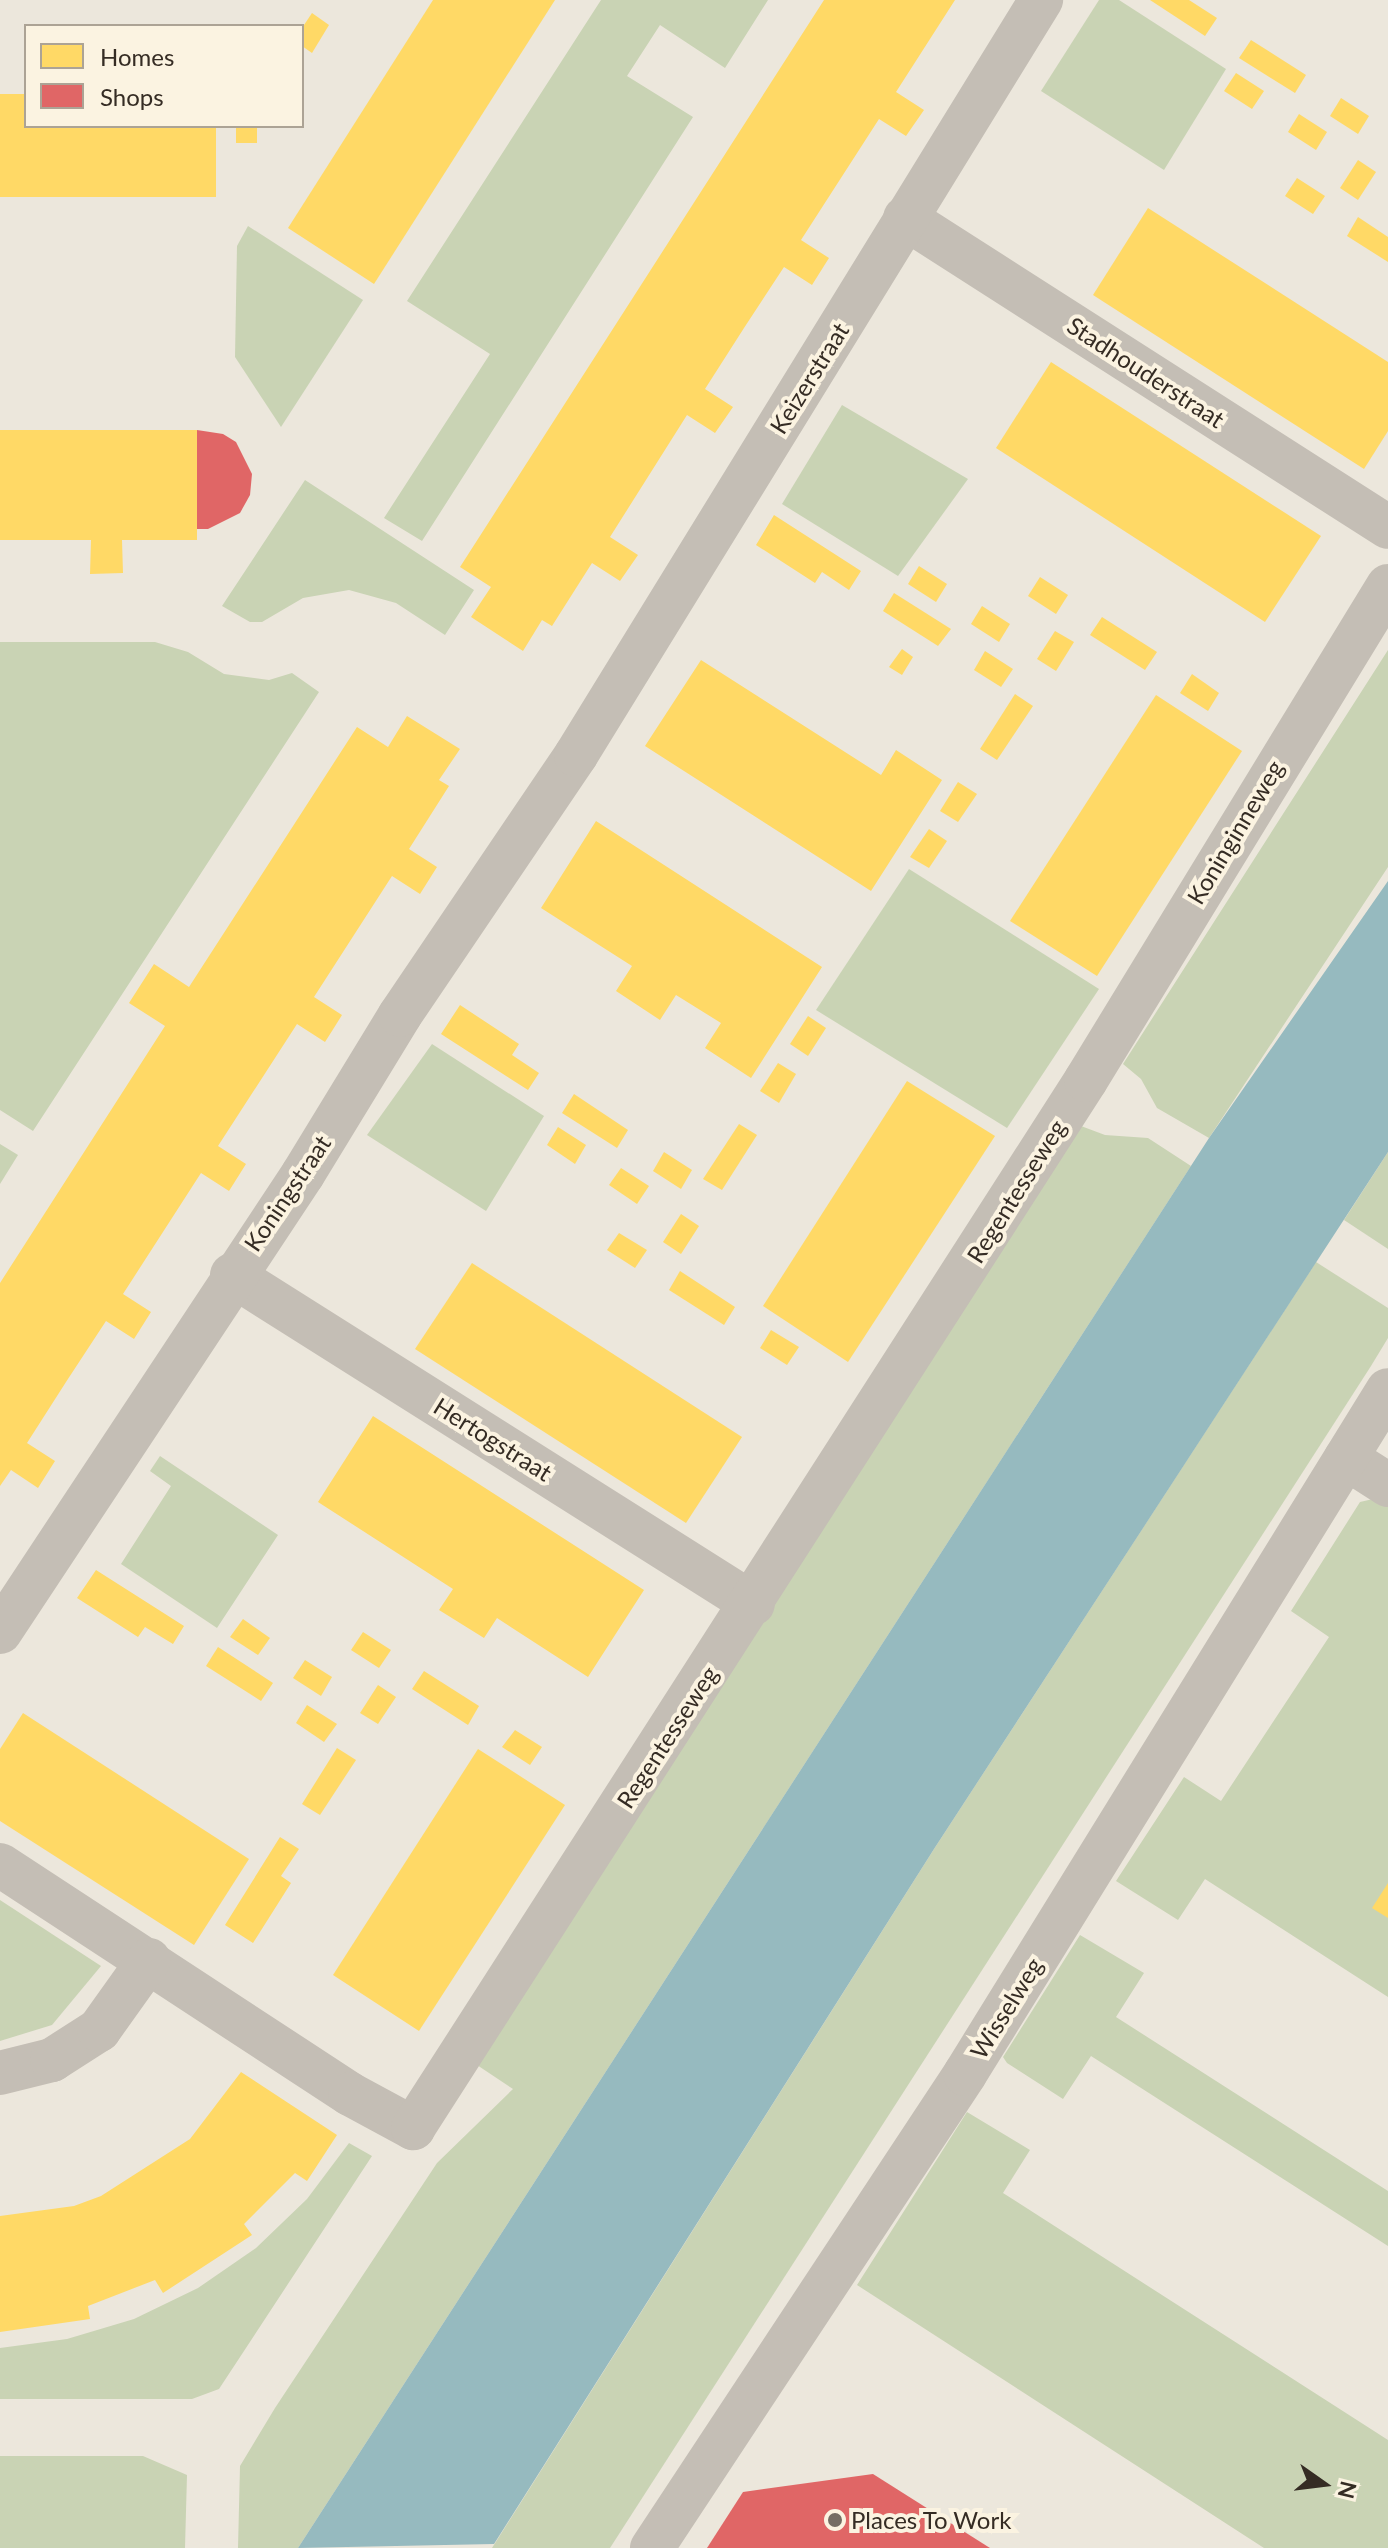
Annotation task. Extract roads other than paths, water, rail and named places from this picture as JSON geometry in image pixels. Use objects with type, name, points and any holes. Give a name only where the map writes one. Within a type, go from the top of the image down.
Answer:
[{"type":"street","name":"Keizerstraat","points":[[576,755],[1041,0]]},
{"type":"street","name":"Stadhouderstraat","points":[[905,218],[1388,527]]},
{"type":"street","name":"Koninginneweg","points":[[1086,1080],[1388,586]]},
{"type":"street","name":"Koningstraat","points":[[0,1632],[576,755]]},
{"type":"street","name":"Regentesseweg","points":[[0,1865],[350,2094],[413,2128],[753,1604],[1086,1080]]},
{"type":"street","name":"Hertogstraat","points":[[232,1275],[753,1604]]},
{"type":"street","name":"Wisselweg","points":[[652,2548],[965,2074],[1388,1390]]},
{"type":"street","points":[[1346,1458],[1388,1485]]},
{"type":"street","points":[[0,2073],[52,2060],[99,2030],[149,1960]]},
{"type":"water","points":[[1388,881],[1388,1152],[934,1849],[494,2544],[298,2548],[1209,1138]]},
{"type":"place","name":"Places To Work","points":[[835,2520]]}]
